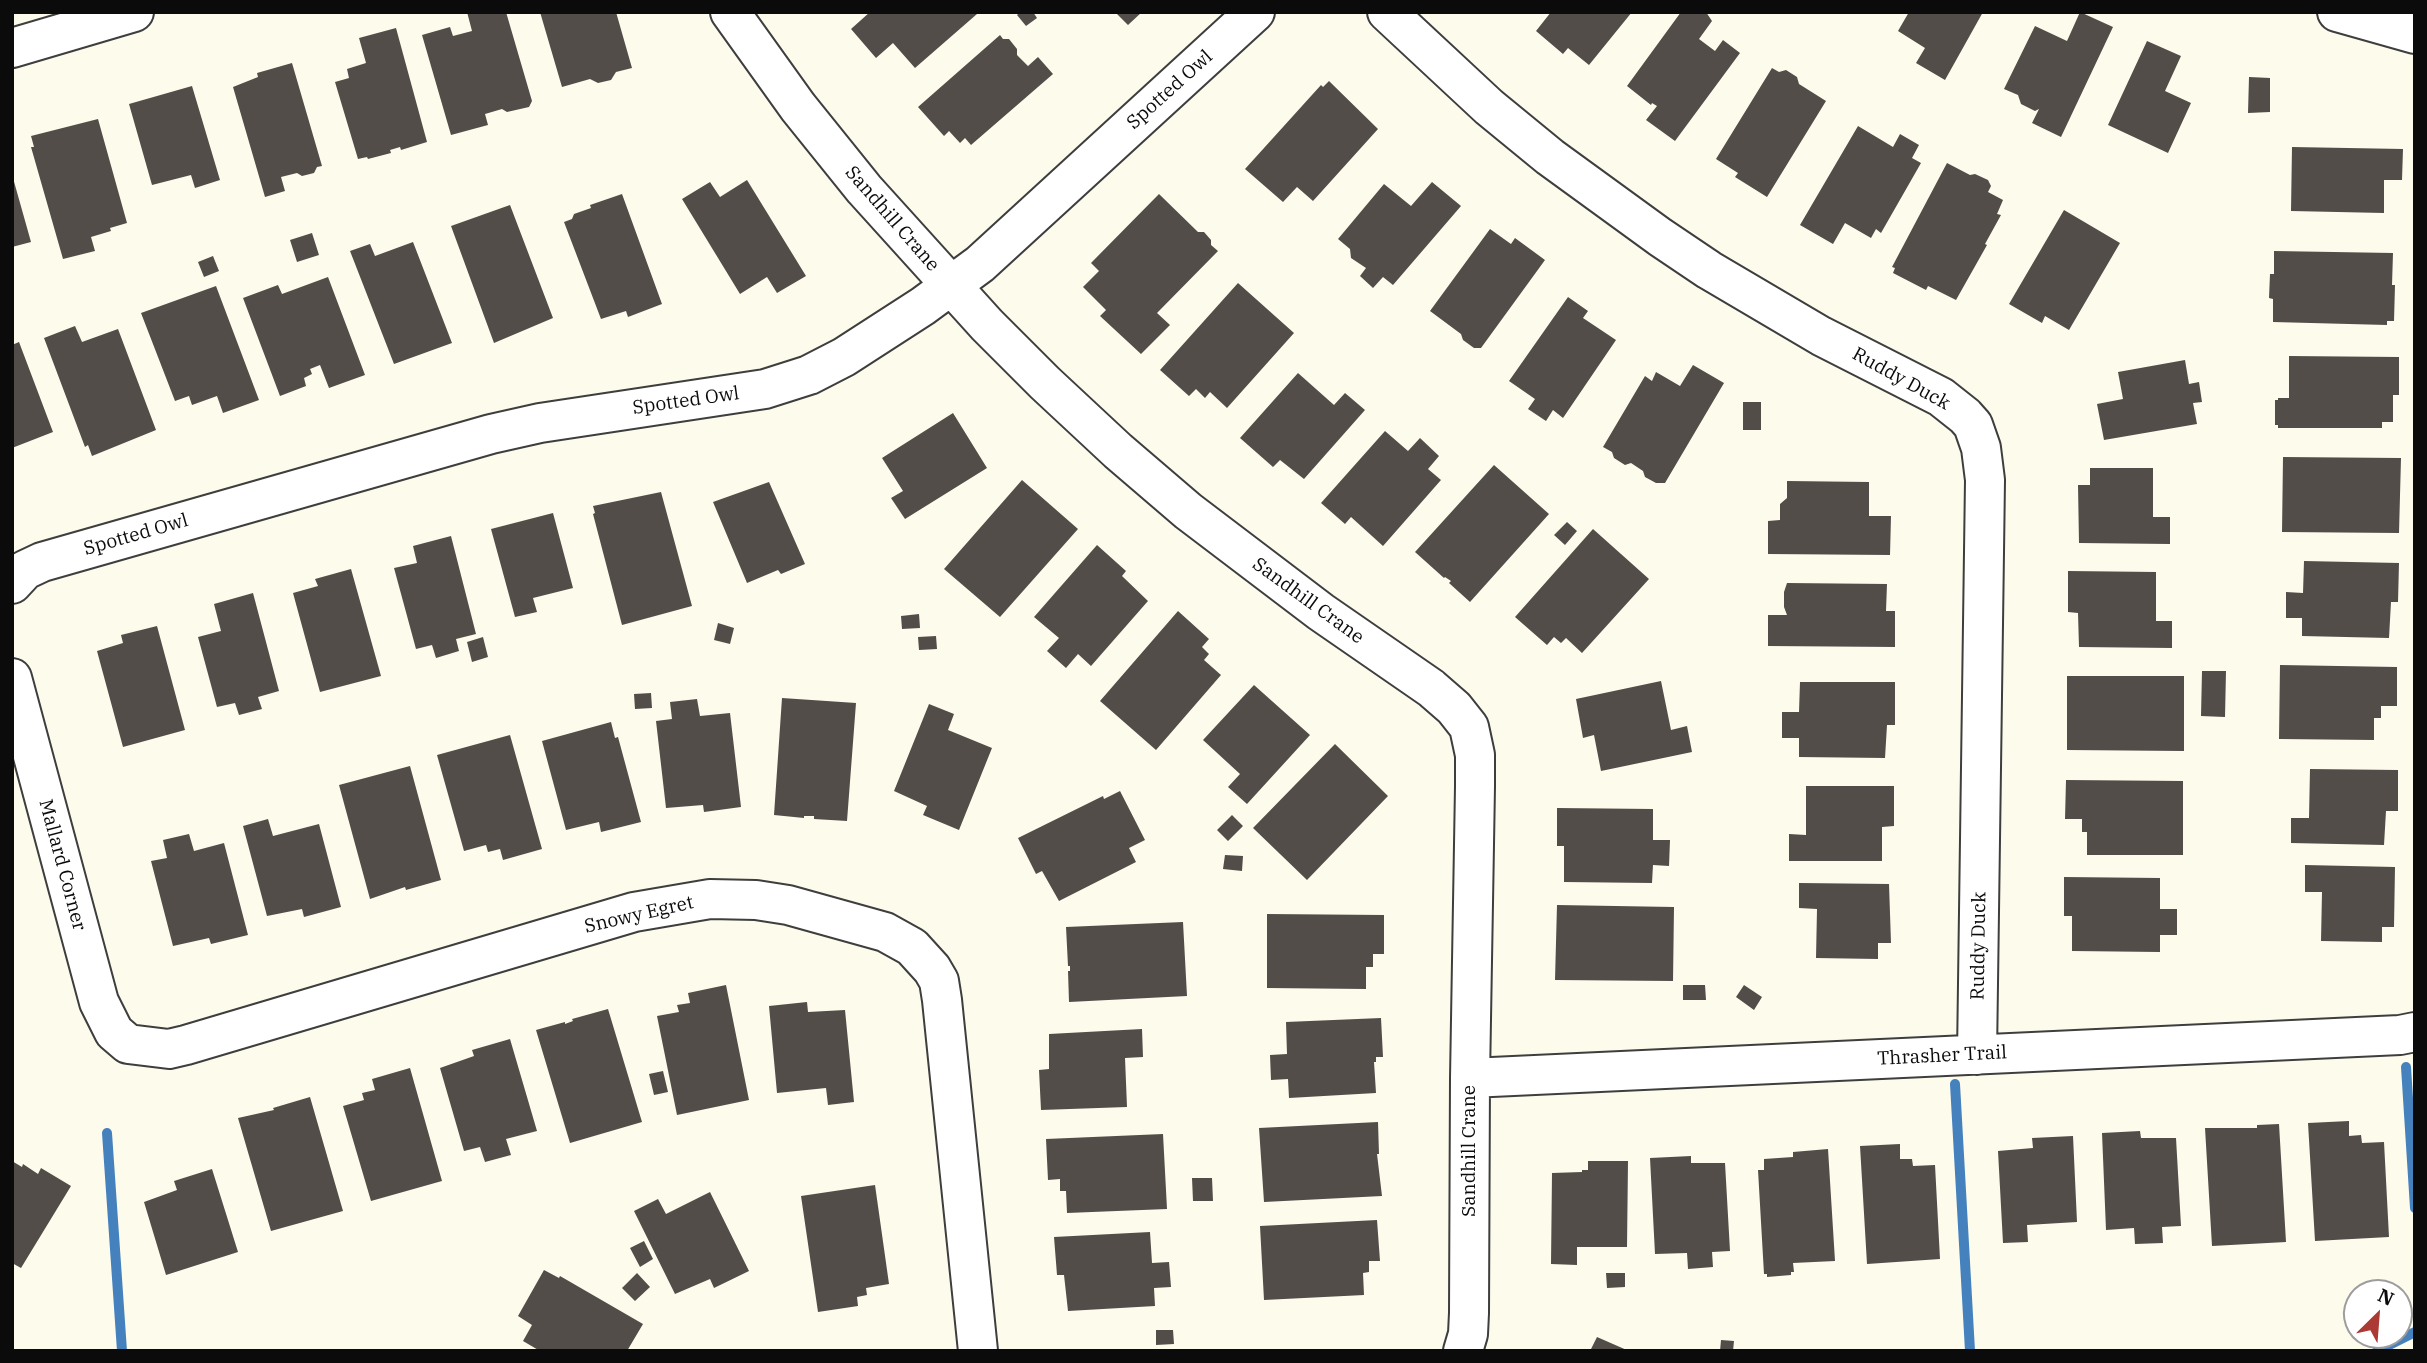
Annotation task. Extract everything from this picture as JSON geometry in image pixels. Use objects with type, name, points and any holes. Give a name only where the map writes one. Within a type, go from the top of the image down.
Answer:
[{"type":"street","points":[[12,48],[134,12]]},
{"type":"street","name":"Sandhill Crane","points":[[730,12],[798,107],[864,189],[951,287],[1045,383],[1188,511],[1321,612],[1431,688],[1469,727],[1475,755],[1469,1313],[1468,1334],[1463,1351]]},
{"type":"street","name":"Spotted Owl","points":[[12,583],[25,570],[42,562],[460,442],[529,425],[765,389],[795,380],[844,357],[951,287],[980,264],[1255,12]]},
{"type":"street","name":"Ruddy Duck","points":[[1387,12],[1499,116],[1550,158],[1660,237],[1709,270],[1821,336],[1941,397],[1965,415],[1973,425],[1981,448],[1985,480],[1977,1055]]},
{"type":"street","points":[[2337,12],[2415,34]]},
{"type":"street","name":"Mallard Corner","points":[[12,678],[99,1002],[114,1032],[128,1044]]},
{"type":"street","name":"Snowy Egret","points":[[128,1044],[169,1049],[186,1045],[634,912],[676,904],[710,899],[756,900],[788,905],[885,932],[912,947],[932,968],[939,981],[978,1351]]},
{"type":"street","name":"Thrasher Trail","points":[[1470,1077],[2400,1035],[2415,1032]]},
{"type":"building","points":[[467,12],[506,12],[532,101],[529,107],[507,112],[502,109],[485,114],[488,125],[451,135],[422,35],[450,27],[453,36],[472,31]]},
{"type":"building","points":[[540,12],[616,12],[632,68],[616,72],[611,80],[598,83],[590,79],[562,87]]},
{"type":"building","points":[[870,12],[977,14],[915,68],[893,43],[876,58],[851,29]]},
{"type":"building","points":[[1020,12],[1033,12],[1037,18],[1026,26],[1017,15]]},
{"type":"building","points":[[1115,12],[1142,12],[1128,25]]},
{"type":"building","points":[[1551,12],[1632,12],[1589,65],[1568,48],[1563,54],[1536,31]]},
{"type":"building","points":[[1681,12],[1706,12],[1712,21],[1699,39],[1715,51],[1723,40],[1740,53],[1675,141],[1646,120],[1657,106],[1652,103],[1651,105],[1627,86]]},
{"type":"building","points":[[1909,12],[1983,12],[1945,80],[1916,63],[1925,48],[1898,31]]},
{"type":"building","points":[[2080,12],[2113,27],[2061,137],[2032,123],[2039,109],[2035,111],[2021,104],[2018,95],[2004,89],[2035,26],[2067,41]]},
{"type":"building","points":[[396,28],[427,142],[401,150],[400,147],[390,150],[391,153],[368,159],[358,159],[335,82],[349,78],[347,69],[366,63],[359,38]]},
{"type":"building","points":[[1000,35],[1003,39],[1009,39],[1017,49],[1017,55],[1028,66],[1038,57],[1053,74],[971,145],[965,138],[960,143],[949,131],[944,136],[918,107]]},
{"type":"building","points":[[2147,41],[2181,56],[2165,91],[2191,103],[2168,153],[2108,125]]},
{"type":"building","points":[[292,63],[322,166],[317,167],[314,173],[281,177],[285,191],[265,197],[233,87],[258,77],[257,73]]},
{"type":"building","points":[[1772,68],[1779,72],[1786,70],[1797,77],[1799,84],[1826,101],[1767,197],[1735,177],[1738,173],[1716,159]]},
{"type":"building","points":[[2249,77],[2270,78],[2270,112],[2248,113]]},
{"type":"building","points":[[1329,81],[1378,129],[1313,201],[1297,187],[1283,202],[1245,169],[1321,85],[1323,87]]},
{"type":"building","points":[[192,86],[220,180],[195,188],[191,175],[152,185],[129,104]]},
{"type":"building","points":[[98,119],[127,223],[91,237],[95,251],[63,259],[31,147],[34,147],[31,136]]},
{"type":"building","points":[[1858,126],[1893,147],[1900,134],[1919,145],[1912,158],[1921,163],[1881,233],[1876,229],[1871,238],[1845,223],[1833,244],[1800,225]]},
{"type":"building","points":[[2292,147],[2403,149],[2402,180],[2384,180],[2384,213],[2291,211]]},
{"type":"building","points":[[1947,163],[1970,175],[1975,174],[1988,180],[1991,186],[1988,192],[2003,200],[1997,214],[2001,215],[1985,244],[1987,245],[1956,300],[1928,286],[1926,290],[1893,273],[1895,268],[1892,267]]},
{"type":"building","points":[[12,179],[31,242],[12,247]]},
{"type":"building","points":[[747,180],[806,276],[777,293],[767,277],[740,294],[682,199],[710,182],[720,197]]},
{"type":"building","points":[[1432,182],[1461,206],[1393,285],[1383,277],[1373,288],[1360,276],[1366,268],[1351,258],[1350,249],[1338,239],[1384,184],[1411,206]]},
{"type":"building","points":[[622,194],[662,304],[628,317],[626,311],[601,319],[564,222],[572,219],[574,214],[591,208],[590,205]]},
{"type":"building","points":[[1159,194],[1198,232],[1204,232],[1218,251],[1157,313],[1170,325],[1141,354],[1100,316],[1106,310],[1083,287],[1099,271],[1091,263]]},
{"type":"building","points":[[510,205],[553,318],[494,343],[451,226]]},
{"type":"building","points":[[2064,210],[2120,243],[2069,330],[2045,316],[2042,323],[2009,304]]},
{"type":"building","points":[[1490,229],[1511,244],[1515,238],[1545,260],[1481,348],[1474,348],[1463,340],[1461,334],[1430,311]]},
{"type":"building","points":[[312,233],[319,255],[297,262],[290,240]]},
{"type":"building","points":[[413,242],[452,343],[394,364],[350,251],[370,244],[375,256]]},
{"type":"building","points":[[2274,251],[2393,253],[2394,321],[2387,321],[2387,325],[2273,322],[2273,299],[2269,298],[2270,274],[2274,274]]},
{"type":"building","points":[[213,256],[219,271],[204,277],[198,262]]},
{"type":"building","points":[[328,277],[365,375],[329,388],[320,365],[310,369],[312,374],[304,378],[306,386],[280,396],[243,298],[278,285],[282,294]]},
{"type":"building","points":[[1238,283],[1294,333],[1227,408],[1210,392],[1205,398],[1196,389],[1189,396],[1160,370]]},
{"type":"building","points":[[216,286],[259,400],[223,413],[217,396],[192,405],[189,396],[175,401],[141,313]]},
{"type":"building","points":[[1568,297],[1588,311],[1583,318],[1616,340],[1563,418],[1553,410],[1546,421],[1528,409],[1535,399],[1509,381]]},
{"type":"building","points":[[75,326],[82,342],[118,329],[156,430],[92,456],[88,445],[85,447],[44,338]]},
{"type":"building","points":[[19,342],[53,432],[12,448],[12,345]]},
{"type":"building","points":[[2289,356],[2399,357],[2399,395],[2393,395],[2393,422],[2382,422],[2382,428],[2278,428],[2278,425],[2275,425],[2275,400],[2289,398]]},
{"type":"building","points":[[2185,360],[2189,384],[2199,382],[2202,402],[2193,403],[2197,424],[2104,440],[2097,404],[2123,399],[2118,372]]},
{"type":"building","points":[[1693,365],[1724,383],[1665,483],[1656,483],[1645,477],[1643,471],[1631,463],[1625,465],[1614,458],[1612,452],[1603,447],[1645,376],[1652,381],[1656,372],[1680,386]]},
{"type":"building","points":[[1298,373],[1334,405],[1345,393],[1365,410],[1304,479],[1280,460],[1273,467],[1240,438]]},
{"type":"building","points":[[1743,402],[1761,402],[1761,430],[1743,430]]},
{"type":"building","points":[[953,413],[987,468],[905,519],[891,498],[903,491],[882,458]]},
{"type":"building","points":[[1385,431],[1408,451],[1420,438],[1439,456],[1428,469],[1441,480],[1383,546],[1351,517],[1345,524],[1321,503]]},
{"type":"building","points":[[2283,457],[2401,458],[2399,533],[2282,532]]},
{"type":"building","points":[[1494,465],[1549,514],[1470,602],[1449,583],[1451,581],[1415,552]]},
{"type":"building","points":[[2090,468],[2153,468],[2153,517],[2170,517],[2170,544],[2079,543],[2078,485],[2090,485]]},
{"type":"building","points":[[1022,480],[1078,529],[1000,617],[944,569]]},
{"type":"building","points":[[1787,481],[1869,482],[1869,516],[1891,516],[1890,555],[1768,554],[1768,521],[1780,520],[1780,504],[1787,498]]},
{"type":"building","points":[[769,482],[805,564],[781,574],[778,570],[747,583],[713,502]]},
{"type":"building","points":[[661,492],[692,606],[622,625],[593,506]]},
{"type":"building","points":[[553,513],[573,588],[533,598],[537,612],[515,617],[491,529]]},
{"type":"building","points":[[1567,522],[1577,531],[1565,545],[1554,535]]},
{"type":"building","points":[[1593,529],[1649,579],[1582,653],[1566,638],[1561,643],[1554,637],[1547,645],[1515,617]]},
{"type":"building","points":[[451,536],[476,634],[456,639],[459,651],[436,658],[432,645],[416,649],[394,568],[417,563],[413,546]]},
{"type":"building","points":[[1097,545],[1126,571],[1122,576],[1148,601],[1091,666],[1078,654],[1066,668],[1047,651],[1059,638],[1034,617]]},
{"type":"building","points":[[2304,561],[2399,563],[2398,602],[2391,602],[2389,638],[2302,636],[2302,618],[2286,618],[2286,592],[2303,593]]},
{"type":"building","points":[[351,569],[381,676],[320,692],[293,593],[318,586],[315,579]]},
{"type":"building","points":[[2068,571],[2156,572],[2156,621],[2172,621],[2172,648],[2079,647],[2078,613],[2068,612]]},
{"type":"building","points":[[1787,583],[1887,584],[1886,611],[1895,611],[1895,647],[1768,646],[1768,615],[1787,615],[1784,592]]},
{"type":"building","points":[[253,593],[279,691],[258,697],[262,709],[239,715],[235,703],[217,707],[198,637],[221,631],[214,604]]},
{"type":"building","points":[[1178,611],[1209,639],[1202,647],[1209,654],[1204,660],[1221,675],[1156,750],[1100,701]]},
{"type":"building","points":[[919,614],[920,628],[902,629],[901,616]]},
{"type":"building","points":[[718,623],[734,628],[730,644],[714,640]]},
{"type":"building","points":[[157,626],[185,730],[123,747],[97,651],[123,643],[121,635]]},
{"type":"building","points":[[936,636],[937,649],[919,650],[918,637]]},
{"type":"building","points":[[483,637],[488,657],[472,662],[467,642]]},
{"type":"building","points":[[2280,665],[2397,667],[2397,706],[2381,706],[2381,718],[2374,718],[2374,740],[2279,739]]},
{"type":"building","points":[[2202,671],[2226,671],[2225,717],[2201,716]]},
{"type":"building","points":[[2067,676],[2184,676],[2184,751],[2067,750]]},
{"type":"building","points":[[1661,681],[1671,730],[1687,726],[1692,752],[1601,771],[1594,735],[1583,738],[1576,699]]},
{"type":"building","points":[[1800,682],[1895,682],[1895,725],[1887,725],[1885,758],[1799,757],[1799,738],[1782,738],[1782,712],[1799,712]]},
{"type":"building","points":[[1254,685],[1310,735],[1247,804],[1228,787],[1240,774],[1203,740]]},
{"type":"building","points":[[651,693],[652,708],[635,709],[634,694]]},
{"type":"building","points":[[782,698],[856,703],[847,821],[814,819],[814,816],[804,818],[774,815]]},
{"type":"building","points":[[697,699],[700,716],[730,713],[741,807],[704,812],[703,805],[666,808],[656,721],[672,719],[670,702]]},
{"type":"building","points":[[929,704],[954,714],[948,730],[992,748],[959,830],[923,815],[927,806],[894,791]]},
{"type":"building","points":[[611,722],[615,738],[618,737],[641,822],[601,832],[599,822],[566,830],[542,741]]},
{"type":"building","points":[[510,735],[542,849],[503,860],[500,849],[488,852],[486,845],[464,851],[437,755]]},
{"type":"building","points":[[1335,744],[1388,796],[1307,880],[1253,828]]},
{"type":"building","points":[[410,766],[441,880],[406,890],[405,887],[370,899],[339,785]]},
{"type":"building","points":[[2310,769],[2398,770],[2398,811],[2386,811],[2384,845],[2291,843],[2291,818],[2309,818]]},
{"type":"building","points":[[2066,780],[2183,781],[2183,855],[2087,855],[2087,832],[2082,832],[2082,819],[2065,819]]},
{"type":"building","points":[[1806,786],[1894,786],[1894,826],[1882,827],[1882,861],[1789,861],[1789,834],[1806,835]]},
{"type":"building","points":[[1120,791],[1145,840],[1129,848],[1136,862],[1059,901],[1042,871],[1036,874],[1018,838],[1103,796],[1104,799]]},
{"type":"building","points":[[1557,808],[1653,809],[1653,840],[1670,840],[1669,866],[1653,865],[1652,883],[1564,882],[1564,846],[1557,846]]},
{"type":"building","points":[[1232,815],[1243,826],[1228,841],[1217,830]]},
{"type":"building","points":[[268,819],[273,836],[319,824],[341,907],[304,917],[302,909],[267,916],[243,826]]},
{"type":"building","points":[[189,834],[194,851],[224,843],[248,935],[211,944],[209,938],[173,946],[151,861],[167,858],[163,840]]},
{"type":"building","points":[[1225,855],[1243,856],[1242,871],[1223,869]]},
{"type":"building","points":[[2305,865],[2395,867],[2394,927],[2382,927],[2382,942],[2321,941],[2322,892],[2305,892]]},
{"type":"building","points":[[2064,877],[2160,878],[2160,909],[2177,909],[2177,935],[2160,935],[2160,952],[2072,951],[2072,916],[2064,916]]},
{"type":"building","points":[[1799,883],[1889,884],[1891,943],[1878,943],[1878,959],[1816,958],[1817,909],[1799,908]]},
{"type":"building","points":[[1557,905],[1674,907],[1673,981],[1555,980]]},
{"type":"building","points":[[1267,914],[1384,915],[1384,954],[1373,954],[1373,967],[1366,967],[1366,989],[1267,988]]},
{"type":"building","points":[[1183,922],[1187,996],[1069,1002],[1070,966],[1066,927]]},
{"type":"building","points":[[726,985],[749,1100],[677,1115],[657,1016],[679,1012],[677,1005],[690,1003],[688,993]]},
{"type":"building","points":[[1683,985],[1705,985],[1706,1000],[1683,1000]]},
{"type":"building","points":[[1744,985],[1762,997],[1754,1010],[1736,997]]},
{"type":"building","points":[[807,1002],[808,1012],[845,1010],[854,1102],[828,1105],[826,1088],[777,1093],[769,1006]]},
{"type":"building","points":[[608,1009],[642,1122],[570,1143],[536,1030],[565,1024],[573,1021],[572,1019]]},
{"type":"building","points":[[1381,1018],[1383,1057],[1376,1057],[1374,1062],[1376,1093],[1289,1098],[1288,1079],[1271,1080],[1270,1055],[1287,1054],[1286,1022]]},
{"type":"building","points":[[1142,1029],[1143,1057],[1125,1058],[1127,1107],[1041,1110],[1039,1070],[1049,1069],[1049,1034]]},
{"type":"building","points":[[510,1039],[537,1131],[506,1139],[511,1155],[485,1162],[480,1147],[464,1151],[440,1068],[474,1056],[472,1050]]},
{"type":"building","points":[[410,1068],[442,1181],[371,1201],[343,1106],[364,1100],[362,1093],[375,1090],[372,1079]]},
{"type":"building","points":[[663,1071],[668,1092],[654,1095],[649,1074]]},
{"type":"building","points":[[310,1097],[343,1211],[271,1231],[238,1118],[274,1110],[273,1108]]},
{"type":"building","points":[[2349,1121],[2349,1136],[2361,1135],[2362,1143],[2384,1142],[2389,1237],[2315,1241],[2308,1123]]},
{"type":"building","points":[[1378,1122],[1377,1154],[1382,1196],[1264,1202],[1259,1128]]},
{"type":"building","points":[[2279,1124],[2286,1242],[2212,1246],[2205,1128],[2257,1128],[2257,1125]]},
{"type":"building","points":[[2140,1131],[2141,1138],[2176,1138],[2181,1226],[2162,1227],[2163,1243],[2135,1244],[2134,1228],[2106,1230],[2102,1133]]},
{"type":"building","points":[[1163,1134],[1167,1209],[1067,1213],[1066,1191],[1060,1191],[1060,1179],[1048,1180],[1046,1139]]},
{"type":"building","points":[[2073,1136],[2077,1222],[2027,1225],[2028,1242],[2003,1243],[1998,1151],[2033,1148],[2032,1138]]},
{"type":"building","points":[[1900,1144],[1900,1159],[1912,1159],[1913,1166],[1935,1165],[1940,1259],[1867,1264],[1860,1146]]},
{"type":"building","points":[[1828,1149],[1835,1261],[1793,1263],[1794,1272],[1791,1272],[1791,1275],[1767,1277],[1767,1274],[1764,1274],[1758,1170],[1764,1170],[1764,1159],[1793,1157],[1793,1152]]},
{"type":"building","points":[[1691,1156],[1691,1163],[1725,1163],[1730,1251],[1712,1252],[1713,1267],[1688,1269],[1687,1253],[1655,1254],[1650,1158]]},
{"type":"building","points":[[12,1161],[22,1167],[23,1164],[38,1174],[41,1168],[71,1186],[21,1268],[12,1263]]},
{"type":"building","points":[[1588,1161],[1628,1161],[1627,1247],[1577,1247],[1577,1265],[1551,1264],[1552,1173],[1588,1170]]},
{"type":"building","points":[[212,1169],[238,1252],[166,1275],[144,1202],[177,1190],[174,1181]]},
{"type":"building","points":[[1192,1178],[1212,1178],[1213,1201],[1193,1201]]},
{"type":"building","points":[[875,1185],[889,1284],[866,1288],[867,1295],[857,1297],[858,1306],[818,1312],[801,1196]]},
{"type":"building","points":[[710,1192],[749,1271],[714,1288],[710,1279],[675,1294],[634,1211],[658,1199],[666,1214]]},
{"type":"building","points":[[1377,1220],[1380,1261],[1369,1261],[1369,1272],[1363,1273],[1364,1295],[1264,1300],[1260,1226]]},
{"type":"building","points":[[1150,1232],[1152,1263],[1169,1262],[1171,1287],[1154,1288],[1155,1306],[1068,1311],[1064,1275],[1057,1275],[1054,1237]]},
{"type":"building","points":[[644,1241],[653,1259],[640,1267],[630,1248]]},
{"type":"building","points":[[544,1270],[559,1278],[560,1276],[643,1324],[627,1351],[540,1351],[523,1341],[532,1325],[518,1316]]},
{"type":"building","points":[[637,1273],[650,1287],[635,1301],[622,1288]]},
{"type":"building","points":[[1606,1273],[1625,1273],[1625,1287],[1607,1288]]},
{"type":"building","points":[[1156,1330],[1173,1330],[1174,1344],[1156,1345]]},
{"type":"building","points":[[1597,1337],[1629,1351],[1590,1351]]},
{"type":"building","points":[[1721,1340],[1734,1341],[1733,1351],[1720,1351]]},
{"type":"waterway","points":[[2406,1067],[2415,1208]]},
{"type":"waterway","points":[[1955,1084],[1970,1351]]},
{"type":"waterway","points":[[107,1133],[122,1351]]},
{"type":"waterway","points":[[2377,1351],[2415,1332]]}]
